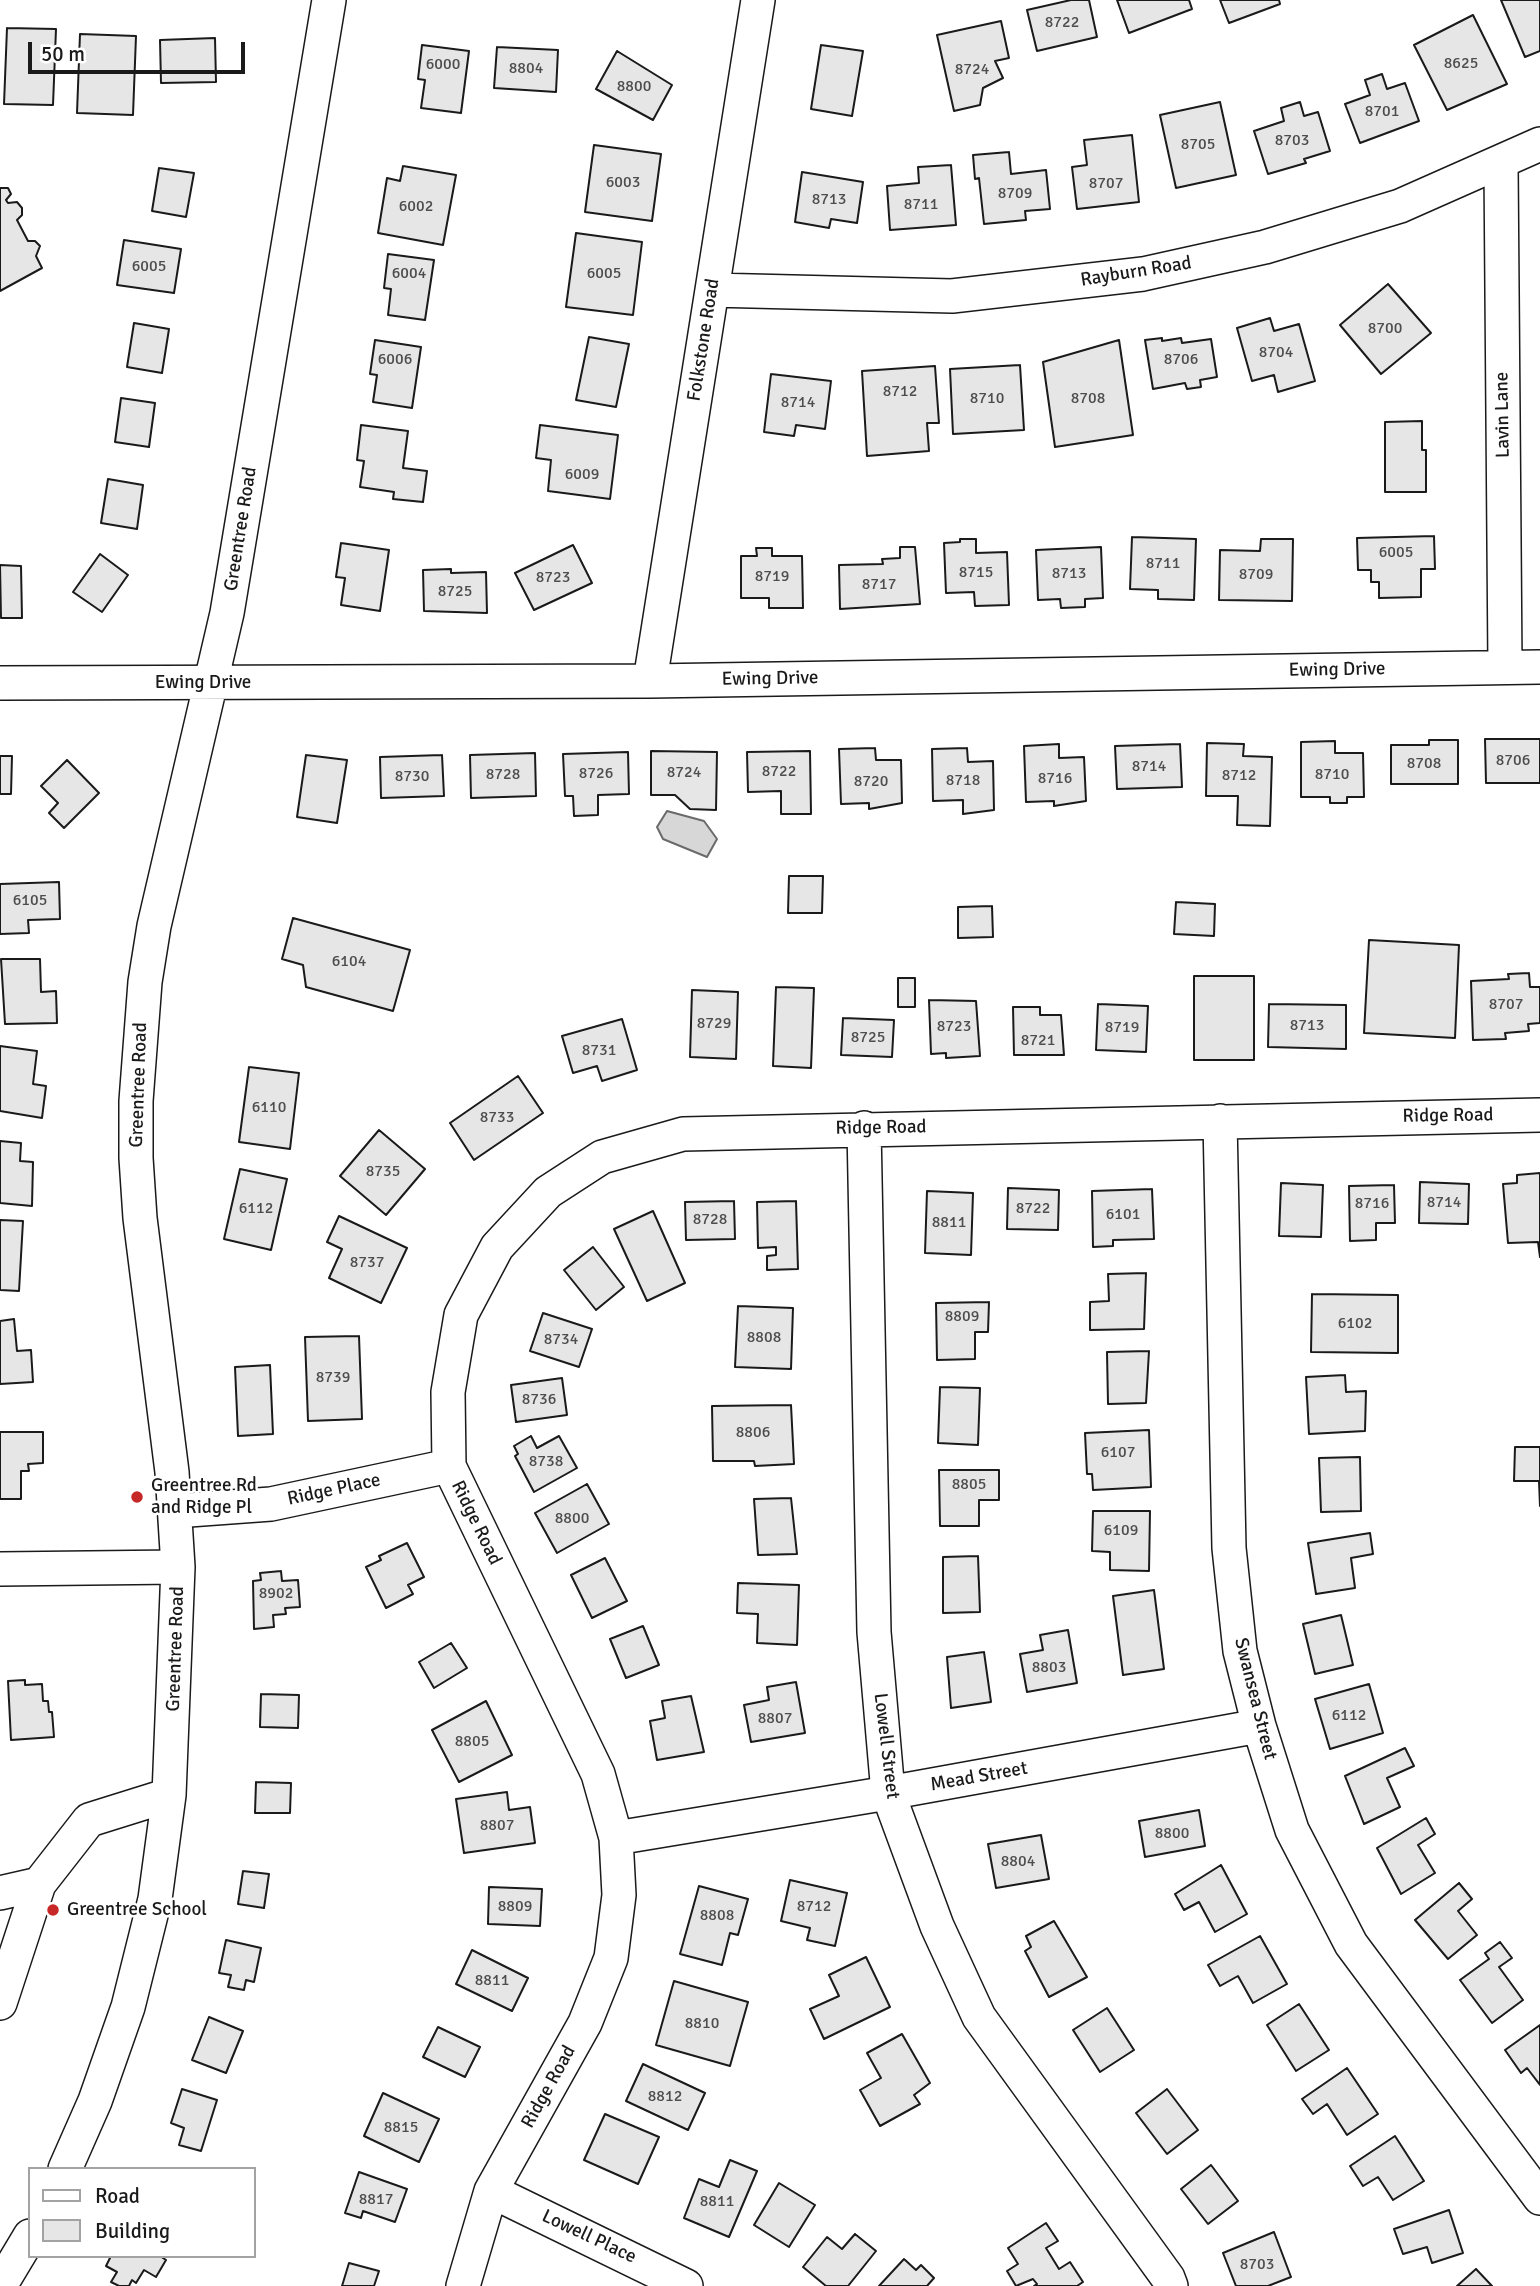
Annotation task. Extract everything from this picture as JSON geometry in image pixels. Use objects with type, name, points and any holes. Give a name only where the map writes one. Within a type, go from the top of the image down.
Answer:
[{"type":"street","name":"Greentree Road","points":[[66,2167],[95,2101],[128,2007],[155,1899],[169,1796],[178,1567],[175,1511],[140,1218],[136,1101],[139,1034],[154,926],[213,683],[329,0]]},
{"type":"street","name":"Folkstone Road","points":[[650,681],[758,0]]},
{"type":"street","name":"Rayburn Road","points":[[712,290],[952,296],[1143,274],[1265,247],[1400,206],[1540,144]]},
{"type":"street","name":"Lavin Lane","points":[[1501,163],[1505,667]]},
{"type":"street","name":"Ewing Drive","points":[[0,683],[650,681],[1540,667]]},
{"type":"street","name":"Ridge Road","points":[[463,2286],[491,2191],[585,2023],[611,1958],[619,1895],[616,1838],[598,1774],[449,1466],[448,1392],[461,1315],[497,1247],[548,1192],[602,1157],[682,1133],[1540,1115]]},
{"type":"street","name":"Swansea Street","points":[[1220,1121],[1229,1548],[1240,1651],[1259,1726],[1292,1830],[1351,1944],[1540,2198]]},
{"type":"street","name":"Lowell Street","points":[[864,1128],[874,1632],[888,1793],[937,1926],[979,2017],[1168,2278],[1171,2286]]},
{"type":"street","name":"Ridge Place","points":[[175,1511],[271,1504],[449,1466]]},
{"type":"street","points":[[0,1569],[178,1567]]},
{"type":"street","name":"Mead Street","points":[[616,1838],[888,1793],[1259,1726]]},
{"type":"street","points":[[0,2003],[39,1884],[89,1820],[169,1796]]},
{"type":"street","points":[[0,1893],[39,1884]]},
{"type":"street","name":"Lowell Place","points":[[491,2191],[663,2272],[686,2286]]},
{"type":"street","points":[[0,2286],[28,2239]]},
{"type":"shaded area","points":[[667,811],[704,821],[717,839],[707,857],[663,839],[657,827]]},
{"type":"building","points":[[1071,0],[1089,0],[1097,37],[1037,51],[1027,10]]},
{"type":"building","points":[[1117,0],[1189,0],[1192,9],[1129,33]]},
{"type":"building","points":[[1220,0],[1279,0],[1280,4],[1229,23]]},
{"type":"building","points":[[1501,0],[1540,0],[1540,51],[1525,57]]},
{"type":"building","points":[[1473,15],[1507,84],[1447,110],[1414,45]]},
{"type":"building","points":[[1001,21],[1009,58],[995,61],[1003,78],[983,88],[980,105],[954,111],[937,35]]},
{"type":"building","points":[[7,28],[56,29],[53,105],[4,104]]},
{"type":"building","points":[[80,34],[136,36],[133,115],[77,113]]},
{"type":"building","points":[[215,38],[216,82],[161,83],[160,40]]},
{"type":"building","points":[[422,45],[469,51],[461,113],[421,108],[425,80],[418,79]]},
{"type":"building","points":[[821,45],[863,51],[852,116],[811,109]]},
{"type":"building","points":[[497,47],[558,50],[556,92],[494,88]]},
{"type":"building","points":[[617,51],[672,85],[653,120],[596,89]]},
{"type":"building","points":[[1382,74],[1387,89],[1405,83],[1419,121],[1360,143],[1345,104],[1370,95],[1365,80]]},
{"type":"building","points":[[1220,102],[1236,175],[1176,188],[1160,115]]},
{"type":"building","points":[[1300,102],[1304,116],[1318,112],[1330,151],[1304,159],[1306,163],[1268,174],[1254,131],[1284,121],[1281,108]]},
{"type":"building","points":[[1132,135],[1139,202],[1077,209],[1072,167],[1087,165],[1084,140]]},
{"type":"building","points":[[594,145],[661,154],[652,221],[585,212]]},
{"type":"building","points":[[1009,152],[1011,174],[1046,170],[1050,209],[1025,211],[1026,220],[984,224],[979,178],[975,179],[973,155]]},
{"type":"building","points":[[951,165],[956,225],[890,230],[887,186],[919,183],[918,167]]},
{"type":"building","points":[[403,166],[456,175],[443,245],[378,233],[387,178],[400,181]]},
{"type":"building","points":[[159,168],[194,173],[186,217],[152,211]]},
{"type":"building","points":[[802,172],[863,182],[857,223],[831,219],[829,228],[795,222]]},
{"type":"building","points":[[0,188],[8,188],[11,194],[6,200],[8,203],[17,202],[22,208],[22,215],[17,220],[28,241],[35,241],[40,246],[36,256],[42,268],[0,291]]},
{"type":"building","points":[[576,233],[642,242],[633,315],[566,307]]},
{"type":"building","points":[[124,240],[181,249],[174,293],[117,285]]},
{"type":"building","points":[[388,254],[434,260],[425,320],[388,315],[391,289],[384,288]]},
{"type":"building","points":[[1388,284],[1431,333],[1381,374],[1340,325]]},
{"type":"building","points":[[1270,318],[1274,331],[1299,324],[1315,381],[1278,392],[1274,375],[1252,381],[1237,328]]},
{"type":"building","points":[[134,323],[169,329],[162,373],[127,367]]},
{"type":"building","points":[[589,337],[629,344],[616,407],[576,400]]},
{"type":"building","points":[[1162,338],[1162,341],[1181,338],[1182,343],[1211,339],[1217,377],[1200,380],[1201,387],[1187,389],[1185,383],[1153,389],[1145,340]]},
{"type":"building","points":[[375,340],[421,347],[412,408],[373,402],[377,375],[370,374]]},
{"type":"building","points":[[1119,340],[1133,435],[1055,447],[1043,362]]},
{"type":"building","points":[[1020,365],[1024,430],[953,434],[950,369]]},
{"type":"building","points":[[935,366],[939,423],[927,423],[929,451],[867,456],[862,371]]},
{"type":"building","points":[[771,374],[831,381],[825,429],[796,425],[794,436],[764,432]]},
{"type":"building","points":[[121,398],[155,403],[149,447],[115,442]]},
{"type":"building","points":[[1422,421],[1422,450],[1426,450],[1426,492],[1385,492],[1385,422]]},
{"type":"building","points":[[361,425],[408,431],[403,468],[427,471],[423,502],[393,499],[394,492],[360,487],[364,461],[357,460]]},
{"type":"building","points":[[540,425],[618,435],[610,499],[548,491],[551,460],[536,458]]},
{"type":"building","points":[[108,479],[143,485],[137,529],[101,523]]},
{"type":"building","points":[[1434,536],[1435,569],[1421,569],[1421,597],[1379,598],[1379,582],[1371,582],[1371,570],[1358,570],[1357,538]]},
{"type":"building","points":[[1132,537],[1196,539],[1194,600],[1158,599],[1158,590],[1130,589]]},
{"type":"building","points":[[960,539],[976,539],[976,553],[1007,552],[1009,605],[975,606],[974,592],[946,593],[944,543],[960,542]]},
{"type":"building","points":[[1261,539],[1293,539],[1292,601],[1219,600],[1220,550],[1260,551]]},
{"type":"building","points":[[341,543],[389,550],[380,611],[341,605],[345,578],[336,577]]},
{"type":"building","points":[[573,545],[592,583],[534,610],[515,573]]},
{"type":"building","points":[[900,547],[915,547],[920,604],[840,609],[839,565],[883,564],[882,559],[900,558]]},
{"type":"building","points":[[1101,547],[1103,598],[1085,599],[1085,607],[1061,608],[1060,599],[1038,600],[1036,550]]},
{"type":"building","points":[[756,548],[772,548],[772,556],[802,556],[803,608],[769,608],[769,598],[741,598],[741,556],[757,556]]},
{"type":"building","points":[[100,554],[128,575],[102,612],[73,592]]},
{"type":"building","points":[[0,565],[21,566],[22,618],[1,618]]},
{"type":"building","points":[[451,569],[451,573],[486,572],[487,613],[424,611],[423,570]]},
{"type":"building","points":[[1485,739],[1540,739],[1540,783],[1486,783]]},
{"type":"building","points":[[1429,740],[1458,740],[1458,784],[1391,784],[1391,745],[1429,745]]},
{"type":"building","points":[[1335,741],[1335,753],[1363,753],[1364,797],[1347,797],[1347,803],[1330,803],[1330,797],[1301,797],[1301,742]]},
{"type":"building","points":[[1207,743],[1244,744],[1243,756],[1272,757],[1270,826],[1237,825],[1238,796],[1206,796]]},
{"type":"building","points":[[1059,744],[1059,758],[1084,757],[1086,801],[1054,806],[1054,801],[1026,802],[1024,746]]},
{"type":"building","points":[[1180,744],[1182,787],[1117,789],[1115,746]]},
{"type":"building","points":[[875,748],[876,760],[901,760],[902,803],[869,809],[869,803],[841,804],[839,749]]},
{"type":"building","points":[[967,748],[968,762],[993,761],[994,810],[963,814],[963,800],[933,801],[932,749]]},
{"type":"building","points":[[651,751],[717,752],[716,810],[690,809],[675,795],[651,795]]},
{"type":"building","points":[[810,751],[811,814],[781,814],[781,791],[748,792],[747,752]]},
{"type":"building","points":[[628,752],[629,794],[598,795],[598,815],[574,816],[573,796],[565,796],[563,754]]},
{"type":"building","points":[[535,753],[536,796],[471,798],[470,755]]},
{"type":"building","points":[[306,755],[347,760],[337,823],[297,817]]},
{"type":"building","points":[[442,755],[444,796],[381,798],[380,757]]},
{"type":"building","points":[[0,756],[12,756],[11,794],[0,794]]},
{"type":"building","points":[[67,760],[99,793],[64,828],[49,813],[58,803],[41,786]]},
{"type":"building","points":[[789,876],[823,876],[822,913],[788,913]]},
{"type":"building","points":[[59,882],[60,919],[28,920],[29,933],[0,934],[0,884]]},
{"type":"building","points":[[1176,902],[1215,904],[1214,936],[1174,934]]},
{"type":"building","points":[[992,906],[993,937],[958,938],[958,907]]},
{"type":"building","points":[[293,918],[410,950],[393,1011],[306,987],[303,965],[282,959]]},
{"type":"building","points":[[1369,940],[1459,945],[1455,1038],[1364,1033]]},
{"type":"building","points":[[1,959],[40,959],[41,992],[56,991],[57,1023],[5,1024]]},
{"type":"building","points":[[1529,973],[1530,987],[1540,987],[1540,1023],[1528,1024],[1529,1031],[1505,1033],[1506,1039],[1473,1040],[1471,981],[1509,979],[1508,974]]},
{"type":"building","points":[[1194,976],[1254,976],[1254,1060],[1194,1060]]},
{"type":"building","points":[[898,978],[915,978],[915,1007],[898,1007]]},
{"type":"building","points":[[776,987],[814,988],[811,1068],[773,1066]]},
{"type":"building","points":[[692,990],[738,992],[736,1059],[690,1057]]},
{"type":"building","points":[[929,1000],[976,1001],[980,1056],[946,1058],[946,1053],[931,1054]]},
{"type":"building","points":[[1098,1004],[1148,1006],[1146,1052],[1096,1050]]},
{"type":"building","points":[[1269,1004],[1346,1005],[1346,1049],[1268,1047]]},
{"type":"building","points":[[1013,1007],[1040,1007],[1040,1015],[1061,1015],[1064,1055],[1014,1055]]},
{"type":"building","points":[[843,1018],[894,1020],[892,1057],[841,1055]]},
{"type":"building","points":[[622,1019],[637,1070],[602,1081],[597,1066],[573,1073],[562,1036]]},
{"type":"building","points":[[0,1046],[37,1051],[33,1084],[46,1086],[42,1118],[0,1111]]},
{"type":"building","points":[[249,1067],[299,1073],[290,1149],[239,1142]]},
{"type":"building","points":[[518,1076],[543,1113],[474,1160],[450,1123]]},
{"type":"building","points":[[379,1130],[425,1169],[386,1215],[340,1176]]},
{"type":"building","points":[[0,1141],[21,1143],[20,1161],[33,1162],[32,1206],[0,1203]]},
{"type":"building","points":[[240,1169],[287,1179],[271,1250],[224,1239]]},
{"type":"building","points":[[1540,1173],[1540,1257],[1538,1242],[1508,1243],[1503,1184],[1517,1183],[1517,1175]]},
{"type":"building","points":[[1420,1182],[1469,1184],[1468,1224],[1419,1223]]},
{"type":"building","points":[[1281,1183],[1323,1185],[1321,1237],[1279,1236]]},
{"type":"building","points":[[1394,1185],[1395,1223],[1376,1223],[1376,1240],[1350,1241],[1349,1186]]},
{"type":"building","points":[[1008,1188],[1059,1190],[1058,1230],[1007,1229]]},
{"type":"building","points":[[1152,1189],[1154,1239],[1113,1240],[1113,1246],[1093,1247],[1092,1191]]},
{"type":"building","points":[[927,1191],[973,1193],[971,1255],[925,1253]]},
{"type":"building","points":[[734,1201],[735,1239],[686,1240],[685,1202]]},
{"type":"building","points":[[796,1201],[798,1269],[767,1270],[767,1256],[776,1255],[776,1247],[758,1248],[757,1202]]},
{"type":"building","points":[[653,1211],[685,1283],[647,1301],[614,1229]]},
{"type":"building","points":[[339,1216],[407,1248],[381,1303],[329,1278],[342,1249],[327,1242]]},
{"type":"building","points":[[0,1220],[23,1221],[19,1291],[0,1290]]},
{"type":"building","points":[[593,1247],[624,1287],[596,1310],[564,1270]]},
{"type":"building","points":[[1146,1273],[1144,1329],[1090,1330],[1090,1302],[1109,1301],[1108,1274]]},
{"type":"building","points":[[1312,1294],[1398,1295],[1398,1353],[1311,1352]]},
{"type":"building","points":[[989,1302],[988,1332],[975,1332],[975,1359],[937,1360],[936,1303]]},
{"type":"building","points":[[738,1306],[793,1308],[791,1369],[735,1367]]},
{"type":"building","points":[[543,1313],[592,1329],[579,1367],[530,1351]]},
{"type":"building","points":[[14,1319],[17,1351],[31,1350],[33,1382],[0,1384],[0,1321]]},
{"type":"building","points":[[359,1336],[362,1419],[308,1421],[305,1337]]},
{"type":"building","points":[[1149,1351],[1146,1403],[1108,1404],[1107,1352]]},
{"type":"building","points":[[270,1365],[273,1434],[238,1436],[235,1367]]},
{"type":"building","points":[[1345,1375],[1346,1392],[1366,1391],[1365,1431],[1309,1434],[1306,1377]]},
{"type":"building","points":[[562,1378],[567,1415],[516,1422],[511,1385]]},
{"type":"building","points":[[940,1387],[980,1388],[978,1445],[938,1443]]},
{"type":"building","points":[[791,1405],[794,1464],[755,1466],[754,1461],[713,1461],[712,1406]]},
{"type":"building","points":[[1149,1430],[1151,1487],[1093,1490],[1092,1474],[1087,1474],[1085,1433]]},
{"type":"building","points":[[0,1432],[43,1432],[43,1463],[28,1464],[29,1471],[21,1471],[21,1499],[0,1499]]},
{"type":"building","points":[[531,1436],[537,1448],[559,1436],[577,1468],[534,1492],[515,1456],[518,1454],[514,1446]]},
{"type":"building","points":[[1515,1447],[1540,1447],[1540,1506],[1539,1481],[1514,1481]]},
{"type":"building","points":[[1360,1457],[1361,1511],[1321,1512],[1319,1458]]},
{"type":"building","points":[[939,1470],[999,1470],[999,1500],[979,1500],[979,1526],[940,1526]]},
{"type":"building","points":[[587,1484],[609,1524],[557,1553],[535,1513]]},
{"type":"building","points":[[791,1498],[797,1554],[758,1555],[754,1499]]},
{"type":"building","points":[[1093,1511],[1150,1511],[1149,1571],[1110,1570],[1110,1552],[1092,1551]]},
{"type":"building","points":[[1370,1533],[1373,1554],[1351,1558],[1355,1588],[1316,1594],[1308,1543]]},
{"type":"building","points":[[407,1543],[424,1577],[408,1585],[413,1594],[386,1608],[366,1567],[381,1560],[379,1556]]},
{"type":"building","points":[[978,1556],[980,1612],[943,1613],[943,1557]]},
{"type":"building","points":[[605,1558],[627,1601],[592,1618],[571,1575]]},
{"type":"building","points":[[281,1571],[282,1581],[298,1580],[300,1607],[285,1608],[286,1614],[273,1615],[274,1627],[254,1629],[253,1581],[261,1580],[260,1573]]},
{"type":"building","points":[[738,1583],[799,1585],[797,1645],[757,1643],[758,1614],[737,1613]]},
{"type":"building","points":[[1154,1590],[1164,1669],[1123,1675],[1113,1596]]},
{"type":"building","points":[[1341,1615],[1353,1665],[1315,1674],[1303,1624]]},
{"type":"building","points":[[643,1626],[659,1665],[626,1678],[610,1639]]},
{"type":"building","points":[[1068,1630],[1077,1683],[1027,1692],[1020,1654],[1043,1650],[1040,1635]]},
{"type":"building","points":[[451,1643],[467,1668],[434,1688],[419,1662]]},
{"type":"building","points":[[984,1652],[991,1702],[951,1708],[947,1657]]},
{"type":"building","points":[[25,1680],[25,1685],[42,1684],[43,1701],[48,1701],[49,1712],[52,1712],[54,1737],[11,1740],[8,1681]]},
{"type":"building","points":[[796,1682],[805,1733],[751,1742],[744,1705],[769,1700],[767,1687]]},
{"type":"building","points":[[1369,1684],[1383,1733],[1330,1749],[1315,1699]]},
{"type":"building","points":[[261,1694],[299,1695],[298,1728],[260,1727]]},
{"type":"building","points":[[691,1696],[704,1752],[657,1760],[650,1721],[665,1718],[662,1701]]},
{"type":"building","points":[[486,1701],[512,1755],[459,1782],[432,1730]]},
{"type":"building","points":[[1405,1748],[1414,1766],[1387,1778],[1400,1807],[1364,1824],[1345,1776]]},
{"type":"building","points":[[256,1782],[291,1783],[290,1813],[255,1813]]},
{"type":"building","points":[[507,1792],[509,1810],[530,1807],[535,1843],[464,1853],[456,1799]]},
{"type":"building","points":[[1199,1810],[1205,1846],[1145,1857],[1139,1821]]},
{"type":"building","points":[[1426,1818],[1435,1834],[1418,1845],[1435,1873],[1401,1894],[1377,1848]]},
{"type":"building","points":[[1041,1835],[1049,1879],[996,1888],[988,1844]]},
{"type":"building","points":[[1221,1865],[1247,1914],[1215,1932],[1199,1902],[1184,1910],[1175,1894]]},
{"type":"building","points":[[243,1871],[269,1874],[264,1908],[238,1904]]},
{"type":"building","points":[[790,1880],[847,1893],[835,1946],[807,1940],[810,1928],[781,1921]]},
{"type":"building","points":[[1459,1883],[1472,1899],[1458,1911],[1477,1935],[1448,1959],[1415,1920]]},
{"type":"building","points":[[699,1886],[748,1899],[738,1935],[730,1933],[722,1965],[680,1954]]},
{"type":"building","points":[[489,1887],[542,1889],[540,1926],[488,1924]]},
{"type":"building","points":[[1054,1921],[1087,1977],[1049,1997],[1025,1951],[1031,1947],[1026,1936]]},
{"type":"building","points":[[1260,1936],[1287,1984],[1253,2003],[1238,1976],[1220,1986],[1208,1965]]},
{"type":"building","points":[[226,1940],[261,1948],[254,1982],[246,1980],[244,1990],[228,1987],[231,1975],[219,1973]]},
{"type":"building","points":[[1500,1942],[1512,1958],[1499,1967],[1523,2000],[1492,2023],[1460,1980],[1489,1959],[1485,1953]]},
{"type":"building","points":[[472,1950],[528,1978],[512,2011],[456,1984]]},
{"type":"building","points":[[866,1957],[890,2007],[824,2039],[810,2009],[839,1996],[829,1975]]},
{"type":"building","points":[[674,1981],[748,2002],[730,2066],[656,2045]]},
{"type":"building","points":[[1299,2004],[1329,2050],[1296,2071],[1267,2025]]},
{"type":"building","points":[[1107,2008],[1134,2050],[1100,2072],[1073,2030]]},
{"type":"building","points":[[209,2017],[243,2031],[226,2073],[192,2060]]},
{"type":"building","points":[[1540,2025],[1540,2085],[1527,2068],[1521,2073],[1505,2050]]},
{"type":"building","points":[[438,2027],[480,2047],[465,2077],[423,2057]]},
{"type":"building","points":[[902,2034],[930,2083],[914,2095],[920,2104],[880,2126],[860,2090],[881,2078],[867,2053]]},
{"type":"building","points":[[643,2064],[705,2093],[688,2130],[626,2101]]},
{"type":"building","points":[[1347,2068],[1378,2114],[1347,2135],[1327,2104],[1313,2114],[1302,2099]]},
{"type":"building","points":[[182,2089],[217,2100],[201,2151],[179,2145],[184,2128],[171,2123]]},
{"type":"building","points":[[1167,2089],[1198,2130],[1167,2154],[1136,2113]]},
{"type":"building","points":[[383,2093],[439,2119],[419,2162],[364,2136]]},
{"type":"building","points":[[605,2114],[659,2137],[638,2184],[584,2160]]},
{"type":"building","points":[[1395,2136],[1424,2181],[1393,2200],[1378,2177],[1363,2186],[1350,2166]]},
{"type":"building","points":[[730,2160],[757,2171],[729,2237],[684,2218],[699,2179],[719,2187]]},
{"type":"building","points":[[1211,2165],[1238,2201],[1208,2224],[1181,2189]]},
{"type":"building","points":[[359,2172],[407,2189],[395,2222],[363,2211],[361,2218],[345,2213]]},
{"type":"building","points":[[779,2183],[815,2205],[789,2247],[754,2225]]},
{"type":"building","points":[[1449,2210],[1463,2253],[1432,2263],[1427,2247],[1403,2254],[1394,2229]]},
{"type":"building","points":[[1046,2223],[1058,2241],[1046,2248],[1059,2269],[1070,2262],[1083,2282],[1077,2286],[1034,2286],[1037,2284],[1033,2279],[1016,2286],[1007,2271],[1018,2264],[1008,2248]]},
{"type":"building","points":[[1274,2232],[1291,2277],[1268,2286],[1236,2286],[1223,2253]]},
{"type":"building","points":[[855,2234],[876,2251],[848,2286],[826,2286],[803,2267],[827,2237],[842,2249]]},
{"type":"building","points":[[110,2258],[166,2260],[156,2277],[144,2270],[136,2283],[132,2280],[129,2286],[119,2286],[111,2282],[117,2272],[106,2266]]},
{"type":"building","points":[[904,2259],[916,2270],[921,2265],[934,2278],[927,2286],[879,2286]]},
{"type":"building","points":[[349,2263],[379,2271],[374,2286],[342,2286]]},
{"type":"building","points":[[1476,2269],[1492,2286],[1457,2286]]},
{"type":"place","name":"Greentree Rd and Ridge Pl","points":[[137,1497]]},
{"type":"place","name":"Greentree School","points":[[53,1910]]}]
